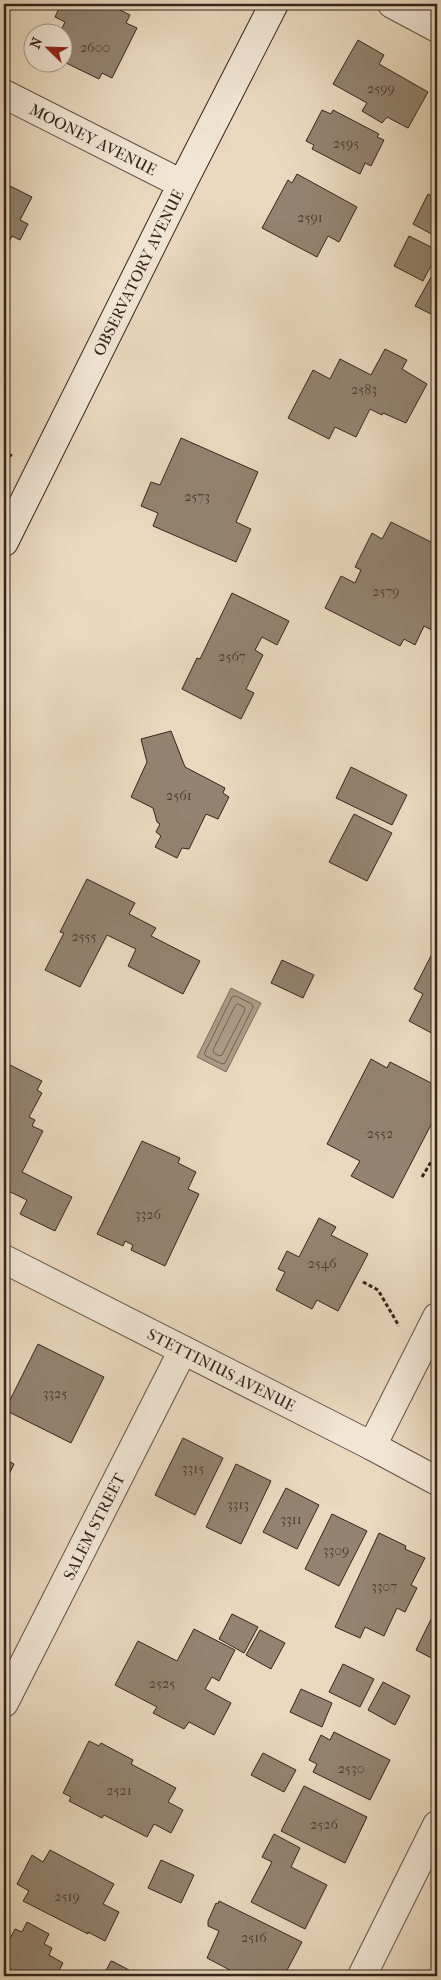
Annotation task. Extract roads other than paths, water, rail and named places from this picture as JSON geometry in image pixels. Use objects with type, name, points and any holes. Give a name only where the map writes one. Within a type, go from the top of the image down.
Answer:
[{"type":"street","name":"OBSERVATORY AVENUE","points":[[4,542],[274,4]]},
{"type":"street","points":[[392,4],[437,28]]},
{"type":"street","name":"MOONEY AVENUE","points":[[4,94],[182,184]]},
{"type":"street","name":"STETTINIUS AVENUE","points":[[4,1259],[437,1481]]},
{"type":"street","points":[[372,1446],[437,1317]]},
{"type":"street","name":"SALEM STREET","points":[[4,1703],[183,1350]]},
{"type":"street","points":[[362,1976],[437,1825]]},
{"type":"water","points":[[231,988],[261,1003],[226,1072],[197,1057]]}]
